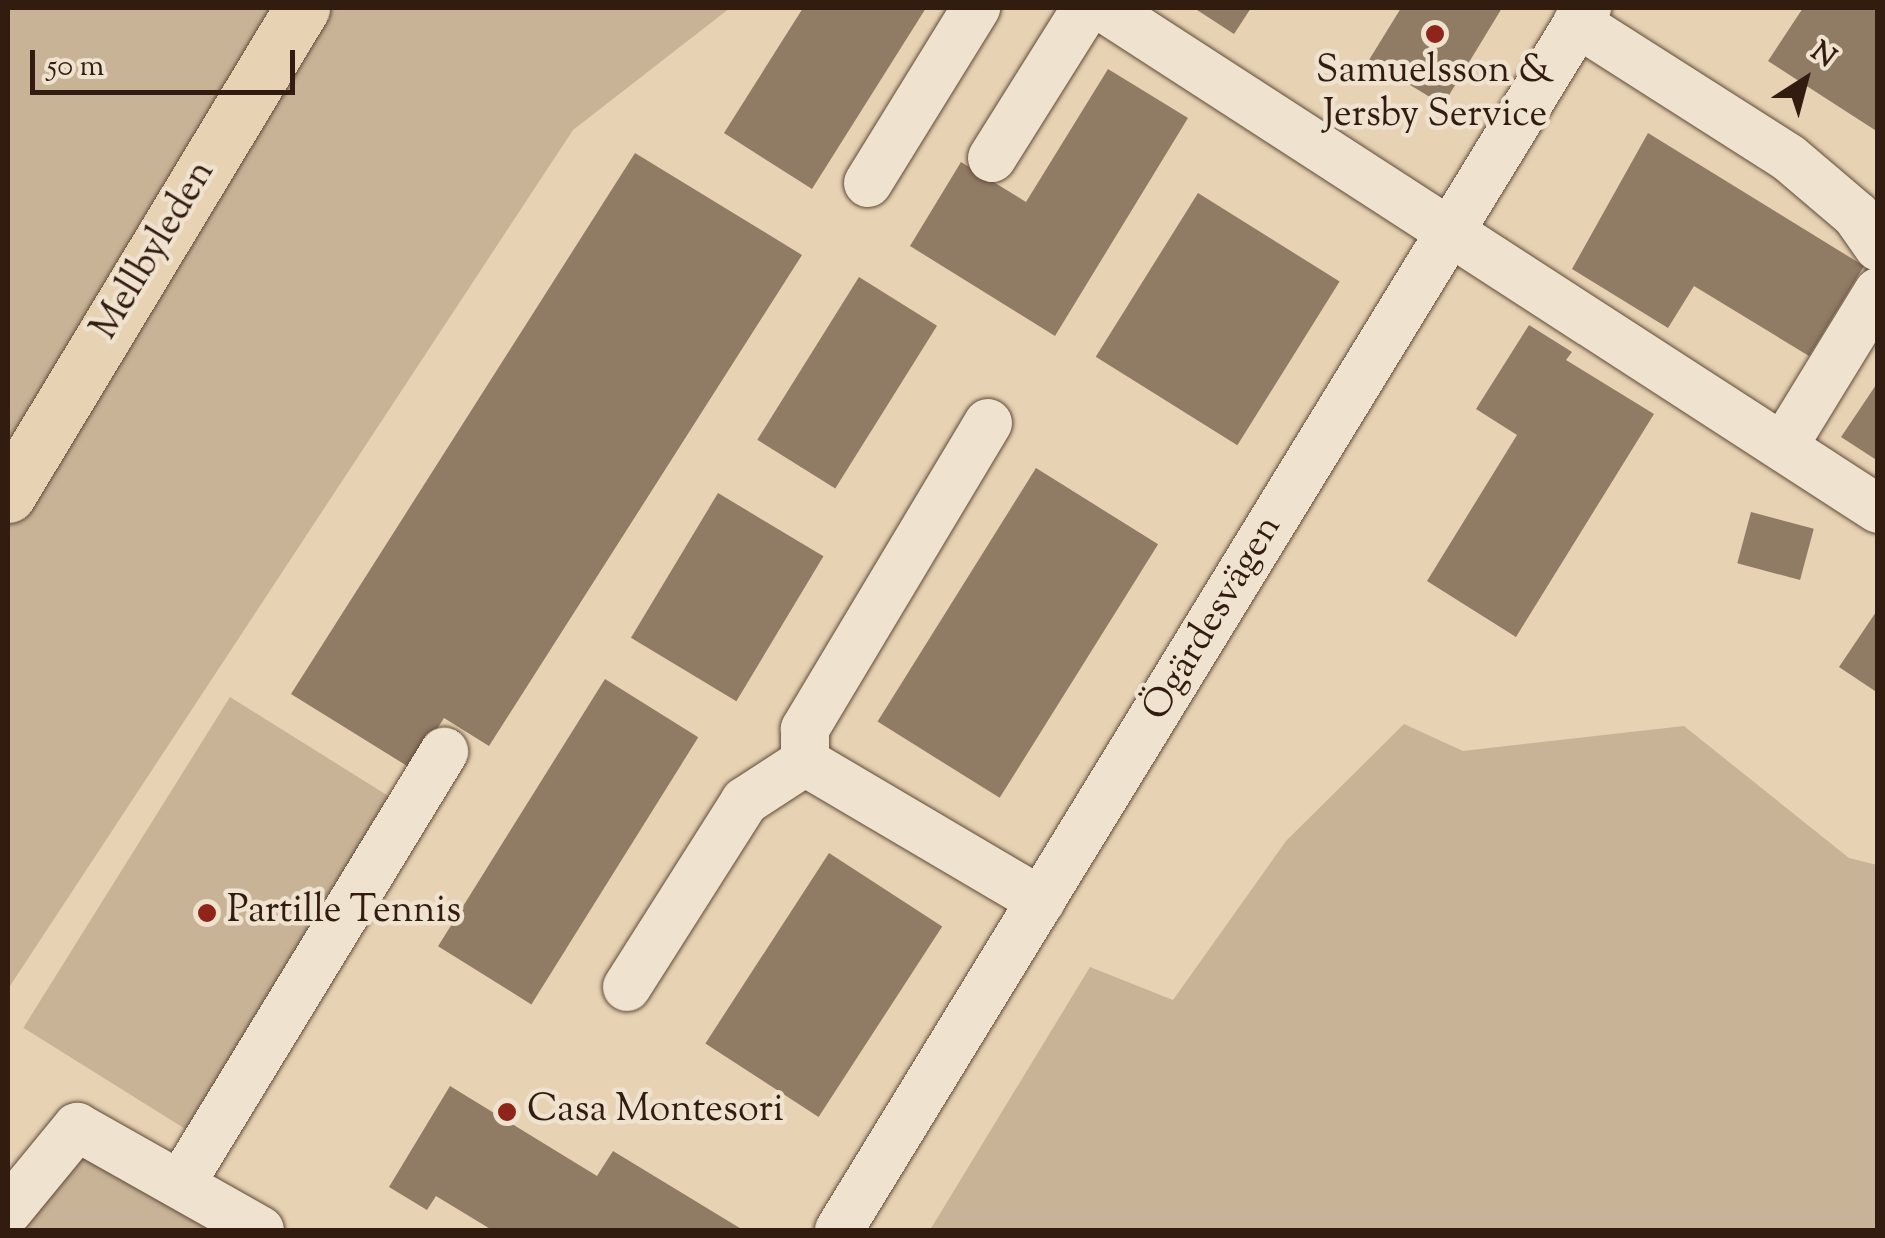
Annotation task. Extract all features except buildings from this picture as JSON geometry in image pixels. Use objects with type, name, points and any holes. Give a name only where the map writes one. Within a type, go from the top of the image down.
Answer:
[{"type":"main road","name":"Mellbyleden","points":[[8,494],[302,8]]},
{"type":"street","points":[[868,183],[976,8]]},
{"type":"street","points":[[992,158],[1104,9],[1452,229],[1878,509]]},
{"type":"street","points":[[1582,16],[1789,158],[1856,216],[1878,247]]},
{"type":"street","name":"Ögärdesvägen","points":[[840,1230],[1582,16]]},
{"type":"street","points":[[1783,447],[1878,292]]},
{"type":"street","points":[[806,762],[805,729],[988,423]]},
{"type":"street","points":[[182,1182],[444,752]]},
{"type":"street","points":[[806,762],[1041,902]]},
{"type":"street","points":[[627,988],[745,801],[806,762]]},
{"type":"street","points":[[8,1212],[77,1127],[182,1182],[260,1230]]},
{"type":"shaded area","points":[[8,8],[730,8],[573,130],[8,989]]},
{"type":"shaded area","name":"Partille Tennis","points":[[230,697],[393,799],[186,1129],[23,1028]]},
{"type":"shaded area","points":[[1404,724],[1463,751],[1684,726],[1849,858],[1877,865],[1877,1230],[930,1230],[1090,967],[1173,1000],[1286,841]]},
{"type":"shaded area","points":[[87,1153],[223,1230],[15,1230],[55,1172]]},
{"type":"place","name":"Samuelsson & Jersby Service","points":[[1435,34]]},
{"type":"place","name":"Partille Tennis","points":[[207,913]]},
{"type":"place","name":"Casa Montesori","points":[[507,1112]]}]
